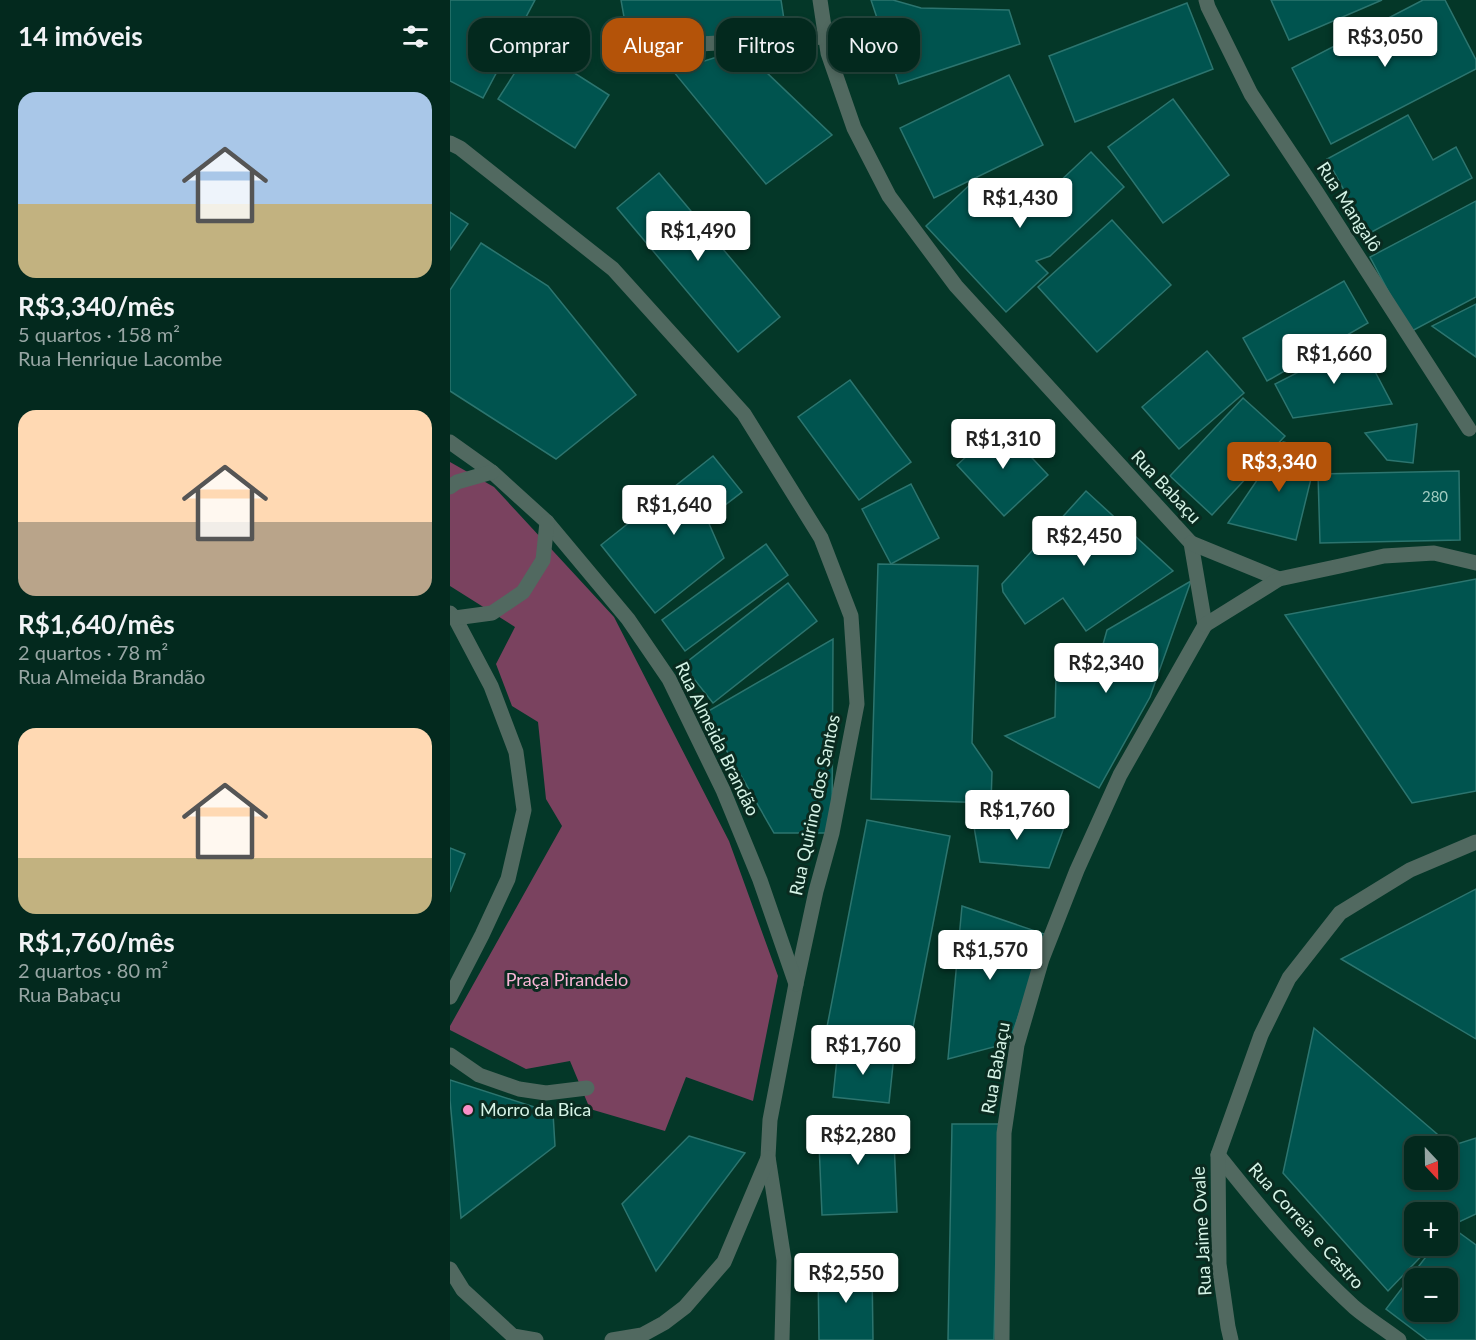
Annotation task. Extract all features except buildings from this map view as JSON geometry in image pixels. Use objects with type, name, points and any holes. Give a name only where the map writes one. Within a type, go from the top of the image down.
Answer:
[{"type":"street","name":"Rua Babaçu","points":[[820,0],[828,53],[854,128],[889,196],[956,286],[1191,543],[1204,625],[1120,775],[1077,870],[1042,959],[1017,1045],[1004,1133],[1002,1340]]},
{"type":"street","name":"Rua Mangalô","points":[[1206,0],[1251,94],[1469,429]]},
{"type":"street","points":[[704,44],[825,37]]},
{"type":"street","name":"Rua Quirino dos Santos","points":[[450,143],[460,148],[613,269],[744,414],[821,537],[851,616],[857,704],[832,833],[816,891],[796,984],[770,1120],[768,1157]]},
{"type":"street","name":"Rua Almeida Brandão","points":[[450,442],[492,472],[547,522],[628,619],[669,679],[723,790],[759,880],[796,984]]},
{"type":"street","points":[[450,487],[457,482],[492,472]]},
{"type":"street","points":[[450,997],[508,879],[524,810],[516,752],[491,686],[452,616],[492,613],[523,592],[543,560],[547,522]]},
{"type":"street","points":[[1191,543],[1279,579]]},
{"type":"street","points":[[1204,625],[1279,579],[1384,556],[1434,552],[1476,562]]},
{"type":"street","points":[[1218,1155],[1261,1035],[1284,987],[1340,914],[1410,870],[1476,842]]},
{"type":"street","points":[[450,1055],[479,1076],[519,1089],[546,1093],[587,1088]]},
{"type":"street","name":"Rua Jaime Ovale","points":[[1218,1155],[1219,1264],[1231,1340]]},
{"type":"street","name":"Rua Correia e Castro","points":[[1218,1155],[1260,1208],[1317,1270],[1356,1309],[1399,1340]]},
{"type":"street","points":[[612,1340],[642,1335],[664,1323],[685,1307],[724,1263],[768,1157]]},
{"type":"street","points":[[768,1157],[784,1260],[782,1340]]},
{"type":"street","points":[[450,1269],[463,1290],[513,1336],[536,1340]]},
{"type":"green space","name":"Praça Pirandelo","points":[[450,462],[494,487],[614,617],[729,841],[778,976],[753,1101],[686,1077],[665,1131],[590,1109],[570,1061],[526,1069],[450,1030],[450,1026],[562,826],[546,799],[538,722],[512,706],[496,664],[515,627],[450,586]]},
{"type":"place","name":"Morro da Bica","points":[[468,1110]]}]
